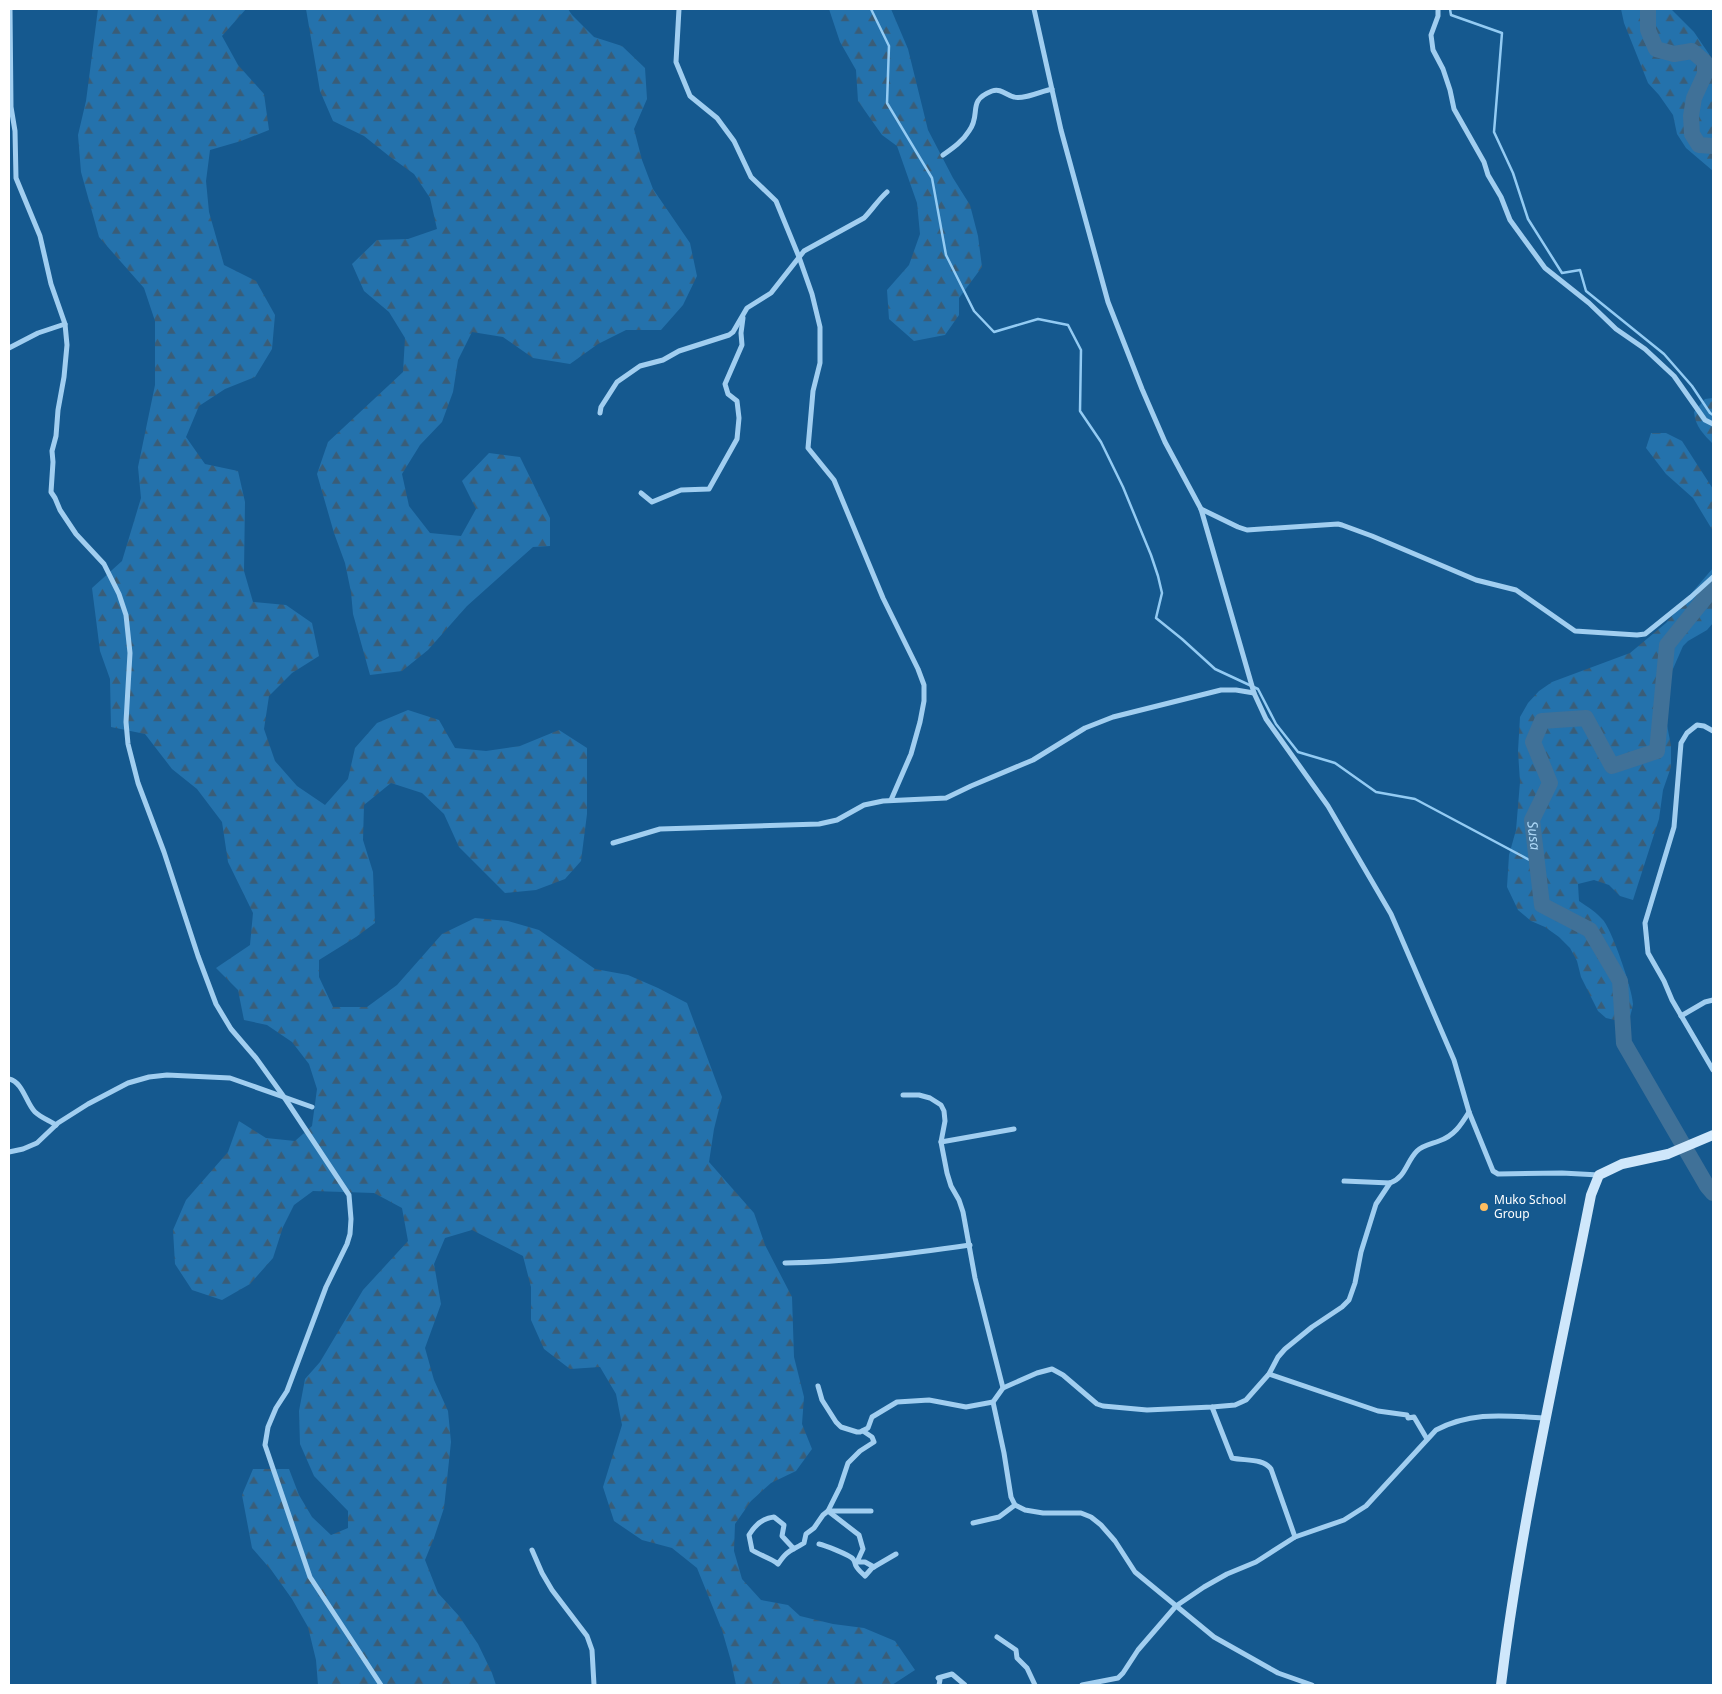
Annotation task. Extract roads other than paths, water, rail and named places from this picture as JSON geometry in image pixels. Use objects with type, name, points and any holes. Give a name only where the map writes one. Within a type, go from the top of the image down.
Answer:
[{"type":"main road","points":[[1501,1685],[1510,1610],[1591,1195],[1599,1175],[1622,1164],[1668,1154],[1713,1135]]},
{"type":"street","points":[[10,9],[10,107],[14,131],[16,178],[40,236],[51,284],[65,324],[66,360],[56,436],[52,451],[53,462],[50,492],[76,534],[104,564],[119,594],[126,615],[130,653],[126,722],[128,744],[138,783],[164,852],[216,1004],[231,1029],[256,1058],[284,1097],[349,1195],[350,1234],[326,1287],[287,1391],[276,1408],[268,1427],[266,1445],[310,1577],[381,1685]]},
{"type":"street","points":[[679,9],[676,62],[690,96],[717,118],[734,141],[751,177],[776,201],[799,256],[812,294],[820,327],[820,363],[813,391],[808,448],[834,480],[883,598],[918,669],[924,686],[924,701],[920,722],[910,754],[891,800]]},
{"type":"street","points":[[1034,9],[1061,130],[1108,302],[1165,442],[1201,509],[1254,693],[1266,719],[1328,806],[1391,914],[1454,1060],[1469,1112],[1495,1174],[1562,1173],[1599,1175]]},
{"type":"street","points":[[1438,9],[1438,16],[1431,35],[1433,50],[1448,83],[1454,110],[1484,162],[1488,175],[1501,196],[1510,220],[1545,268],[1589,303],[1616,329],[1644,348],[1674,376],[1705,420],[1713,424]]},
{"type":"street","points":[[944,155],[963,140],[970,131],[974,123],[977,99],[995,90],[1000,90],[1019,98],[1052,89]]},
{"type":"street","points":[[600,413],[601,407],[617,382],[640,366],[663,360],[679,351],[729,335],[733,332],[747,308],[771,293],[799,256],[864,218],[887,192]]},
{"type":"street","points":[[641,493],[652,502],[681,490],[709,489],[731,451],[737,439],[739,418],[737,401],[728,394],[725,384],[742,345],[743,315]]},
{"type":"street","points":[[9,348],[38,333],[65,324]]},
{"type":"street","points":[[1201,509],[1247,530],[1342,525],[1476,580],[1516,590],[1575,631],[1637,636],[1644,634],[1713,577]]},
{"type":"street","points":[[613,842],[660,829],[820,824],[837,820],[864,805],[891,800],[946,798],[1033,760],[1085,728],[1113,717],[1221,690],[1254,693]]},
{"type":"street","points":[[1713,731],[1704,726],[1697,725],[1687,733],[1681,743],[1674,827],[1645,923],[1648,953],[1681,1016],[1713,1070]]},
{"type":"street","points":[[1681,1016],[1705,1002],[1713,1000]]},
{"type":"street","points":[[9,1152],[37,1143],[56,1125],[88,1104],[136,1080],[156,1076],[230,1078],[312,1107]]},
{"type":"street","points":[[9,1079],[13,1080],[27,1096],[35,1112],[56,1125]]},
{"type":"street","points":[[903,1094],[924,1096],[941,1106],[944,1111],[945,1121],[941,1142],[951,1186],[960,1200],[976,1278],[1003,1388]]},
{"type":"street","points":[[1344,1181],[1390,1183],[1397,1181],[1416,1152],[1424,1146],[1454,1133],[1469,1112]]},
{"type":"street","points":[[941,1142],[1014,1129]]},
{"type":"street","points":[[818,1386],[822,1400],[836,1422],[845,1429],[857,1432],[868,1428],[872,1417],[897,1402],[929,1400],[966,1407],[992,1402],[1003,1388],[1037,1373],[1052,1369],[1063,1375],[1097,1404],[1103,1406],[1142,1410],[1212,1407],[1241,1403],[1246,1400],[1269,1374],[1278,1357],[1285,1349],[1349,1300],[1376,1204],[1390,1183]]},
{"type":"street","points":[[785,1263],[840,1261],[970,1245]]},
{"type":"street","points":[[1269,1374],[1378,1411],[1407,1415],[1408,1418],[1414,1417],[1427,1439]]},
{"type":"street","points":[[992,1402],[1004,1453],[1011,1497],[1016,1505],[1025,1510],[1044,1513],[1081,1513],[1091,1517],[1115,1540],[1135,1572],[1225,1644],[1278,1673],[1312,1685]]},
{"type":"street","points":[[1212,1407],[1232,1458],[1253,1460],[1268,1465],[1271,1469],[1295,1537]]},
{"type":"street","points":[[1082,1685],[1118,1678],[1138,1650],[1176,1606],[1204,1587],[1227,1574],[1256,1562],[1295,1537],[1344,1520],[1366,1506],[1436,1430],[1451,1422],[1478,1416],[1546,1418]]},
{"type":"street","points":[[828,1512],[840,1487],[848,1463],[860,1451],[874,1442],[872,1436],[863,1431]]},
{"type":"street","points":[[973,1523],[999,1517],[1016,1505]]},
{"type":"street","points":[[794,1549],[782,1536],[784,1525],[774,1517],[767,1517],[761,1521],[748,1535],[752,1550],[762,1557],[773,1559],[778,1564],[788,1551],[794,1549],[804,1543],[806,1534],[828,1512],[871,1511]]},
{"type":"street","points":[[828,1512],[859,1535],[862,1549],[857,1562],[865,1562],[874,1567]]},
{"type":"street","points":[[819,1544],[842,1552],[853,1559],[864,1576],[874,1567],[896,1554]]},
{"type":"street","points":[[532,1550],[552,1590],[587,1636],[592,1650],[594,1685]]},
{"type":"street","points":[[997,1637],[1016,1650],[1017,1658],[1026,1668],[1035,1685]]},
{"type":"street","points":[[939,1685],[938,1678],[952,1674],[965,1685]]},
{"type":"waterway","points":[[871,9],[889,46],[887,103],[932,178],[946,255],[974,311],[994,332],[1038,319],[1068,325],[1081,350],[1080,411],[1101,442],[1123,487],[1151,555],[1162,593],[1156,618],[1215,669],[1258,689],[1276,724],[1298,752],[1335,763],[1376,792],[1415,799],[1537,864]]},
{"type":"waterway","points":[[1450,9],[1451,15],[1502,33],[1494,132],[1513,173],[1528,219],[1562,273],[1580,270],[1586,291],[1664,354],[1692,386],[1713,415]]},
{"type":"waterway","points":[[1648,9],[1648,30],[1656,49],[1674,54],[1692,51],[1705,62],[1705,74],[1694,98],[1691,116],[1692,134],[1699,145],[1713,146]]},
{"type":"waterway","name":"Susa","points":[[1713,588],[1667,645],[1657,751],[1612,766],[1586,718],[1542,721],[1533,742],[1550,783],[1532,820],[1542,905],[1590,930],[1620,981],[1624,1043],[1707,1186],[1713,1193]]},
{"type":"place","name":"Muko School Group","points":[[1484,1207]]}]
